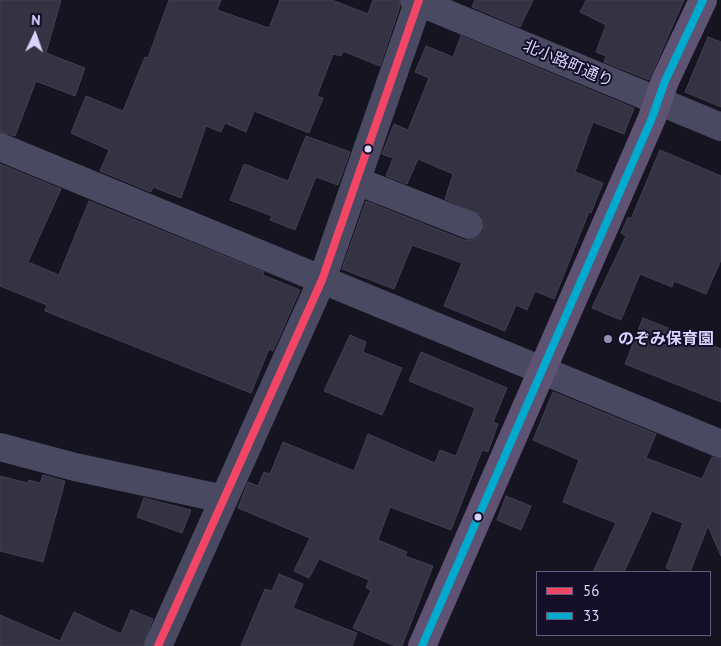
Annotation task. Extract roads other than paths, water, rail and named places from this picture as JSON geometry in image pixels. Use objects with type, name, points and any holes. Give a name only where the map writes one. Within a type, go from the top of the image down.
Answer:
[{"type":"main road","points":[[422,646],[658,102],[665,81],[703,0]]},
{"type":"street","name":"北小路町通り","points":[[418,1],[721,127]]},
{"type":"street","points":[[158,646],[322,280],[418,1]]},
{"type":"street","points":[[0,147],[543,369],[721,444]]},
{"type":"street","points":[[356,181],[469,226]]},
{"type":"street","points":[[0,447],[75,467],[224,500]]},
{"type":"place","name":"のぞみ保育園","points":[[608,339]]}]
